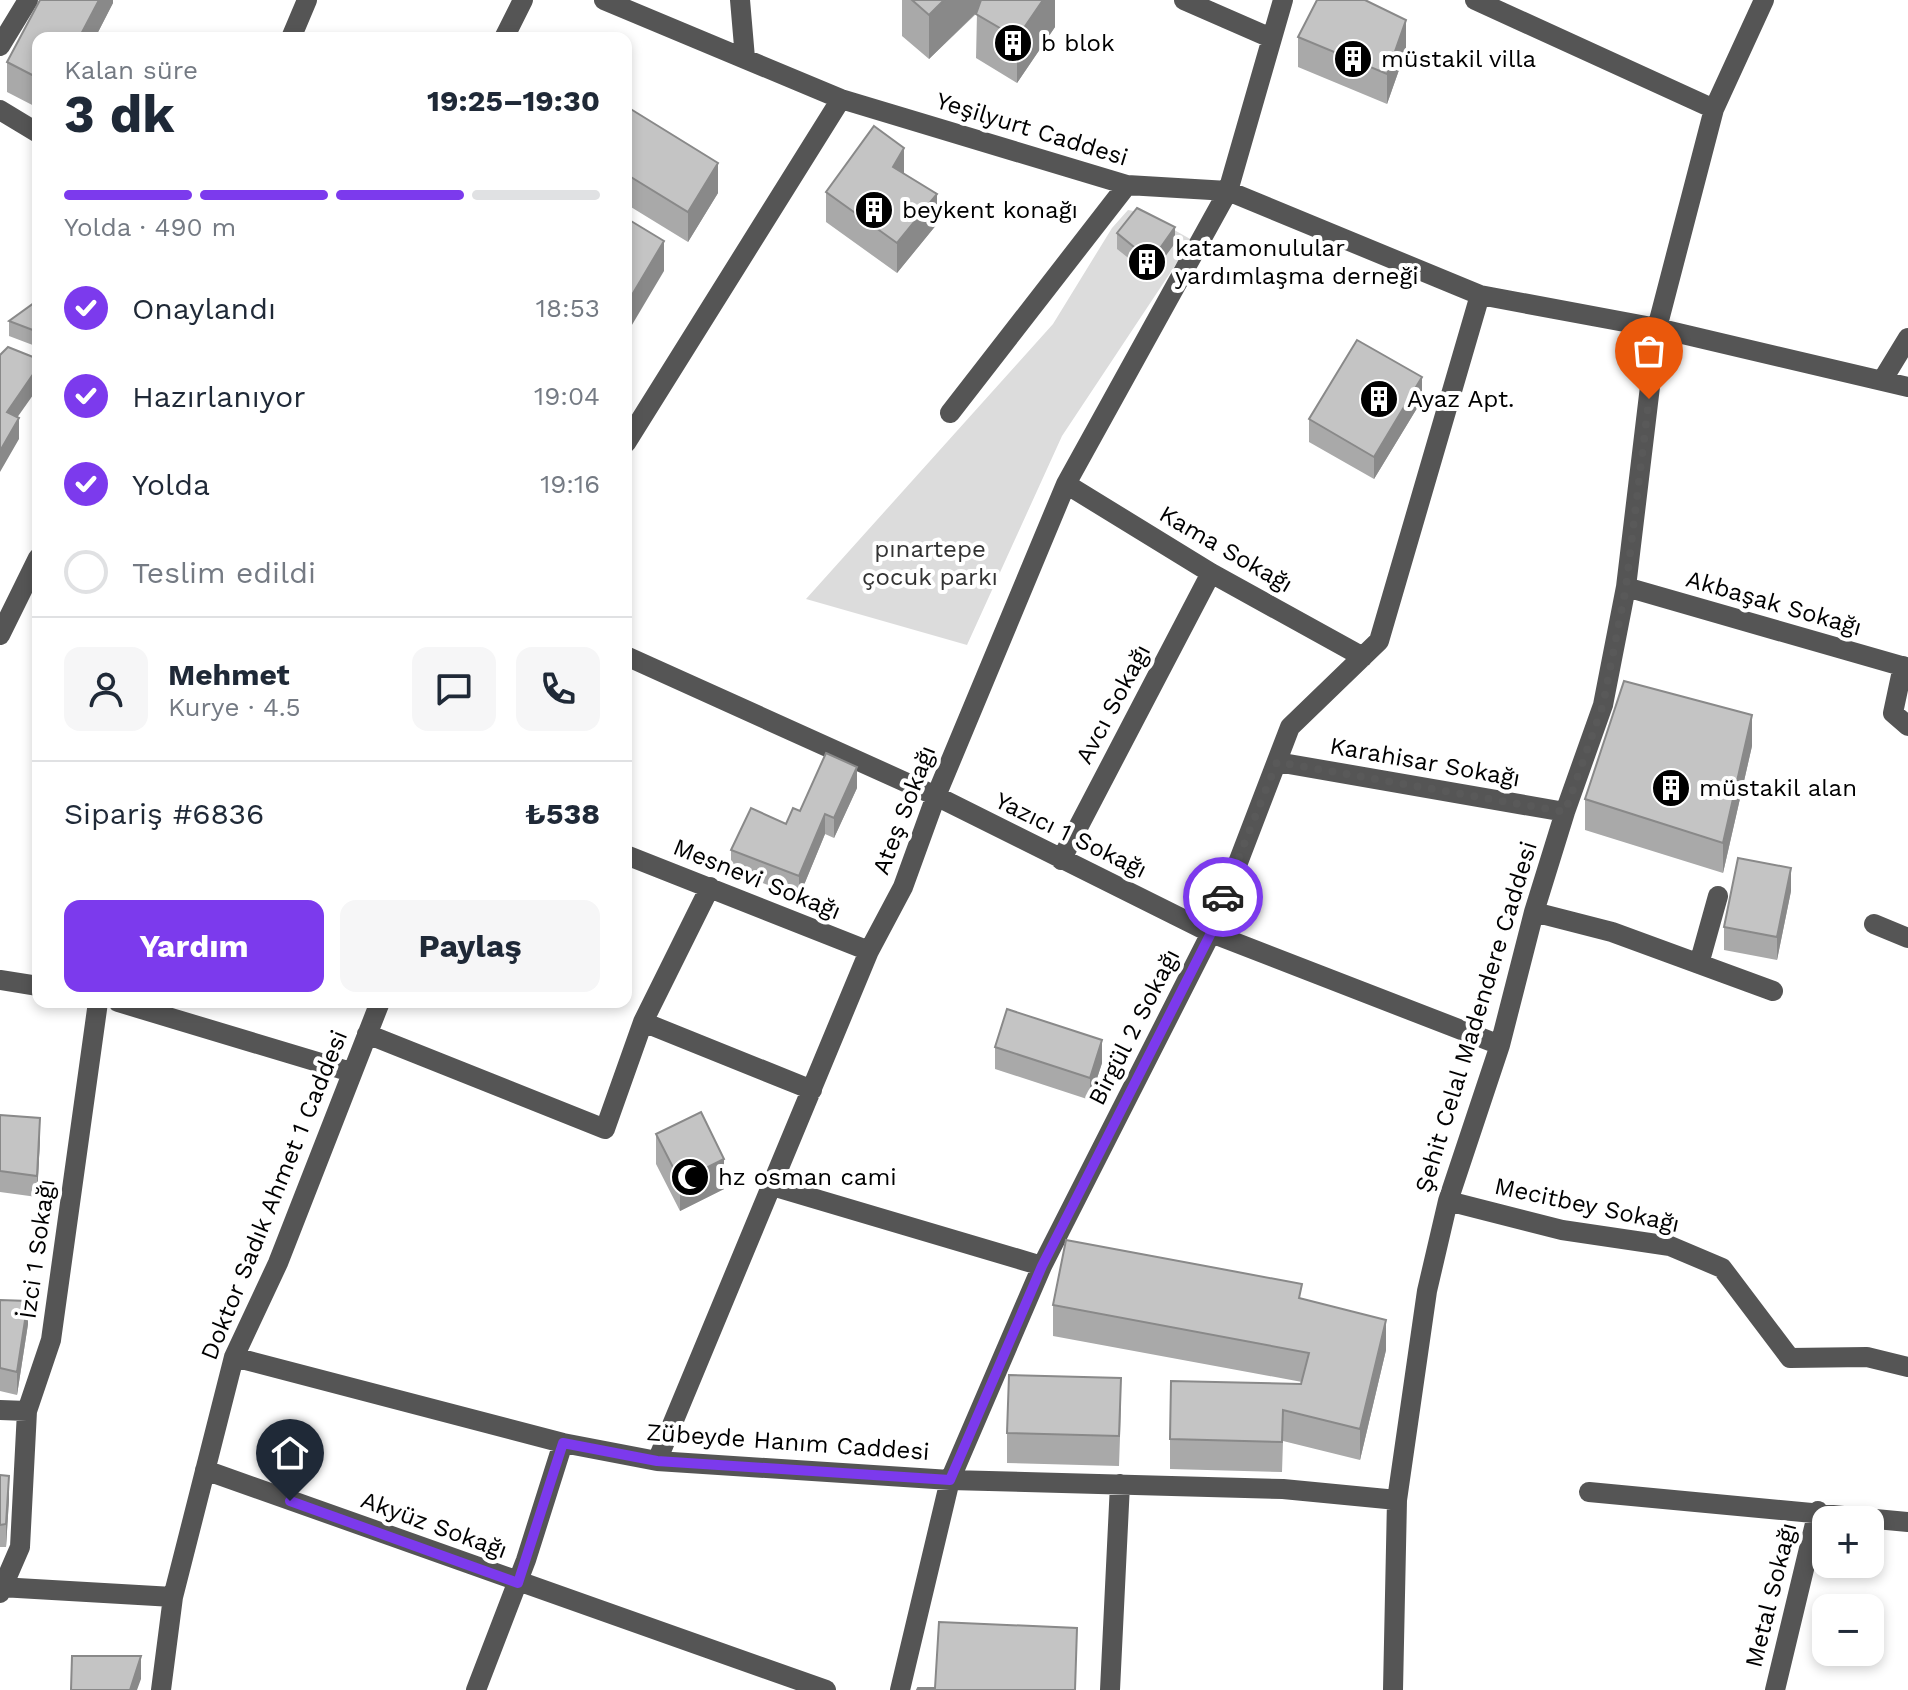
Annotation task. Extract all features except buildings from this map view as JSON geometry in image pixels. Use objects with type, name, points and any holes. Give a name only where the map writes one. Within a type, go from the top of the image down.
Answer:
[{"type":"street","points":[[0,46],[28,0]]},
{"type":"street","points":[[294,32],[307,0]]},
{"type":"street","points":[[507,32],[523,0]]},
{"type":"street","name":"Yeşilyurt Caddesi","points":[[604,0],[841,99],[1127,185],[1228,191],[1480,295],[1657,328],[1908,387]]},
{"type":"street","points":[[740,0],[745,58]]},
{"type":"street","points":[[1184,0],[1271,38]]},
{"type":"street","name":"Ateş Sokağı","points":[[657,1461],[869,951],[903,887],[936,796],[1066,484],[1228,191],[1283,0]]},
{"type":"street","points":[[1475,0],[1714,109]]},
{"type":"street","name":"Şehit Celal Madendere Caddesi","points":[[1393,1690],[1397,1500],[1427,1291],[1448,1201],[1500,1045],[1534,912],[1603,705],[1626,587],[1657,328],[1714,109],[1764,0]]},
{"type":"street","points":[[632,433],[841,99]]},
{"type":"street","points":[[0,110],[32,129]]},
{"type":"street","points":[[950,413],[1127,185]]},
{"type":"street","name":"Birgül 2 Sokağı","points":[[900,1690],[950,1480],[1042,1266],[1211,933],[1229,878],[1290,727],[1379,641],[1480,295]]},
{"type":"street","points":[[1883,379],[1908,338]]},
{"type":"street","name":"Kama Sokağı","points":[[1066,484],[1211,573],[1363,657]]},
{"type":"street","points":[[0,635],[32,570]]},
{"type":"street","name":"Avcı Sokağı","points":[[1061,860],[1211,573]]},
{"type":"street","name":"Akbaşak Sokağı","points":[[1626,587],[1906,667]]},
{"type":"street","name":"Yazıcı 1 Sokağı","points":[[632,659],[936,796],[1211,933],[1500,1045]]},
{"type":"street","points":[[1906,667],[1893,713],[1908,726]]},
{"type":"street","name":"Karahisar Sokağı","points":[[1277,762],[1565,812]]},
{"type":"street","name":"Mesnevi Sokağı","points":[[632,857],[869,951]]},
{"type":"street","points":[[367,1034],[605,1129],[643,1022],[710,887]]},
{"type":"street","points":[[1699,964],[1718,896]]},
{"type":"street","points":[[1534,912],[1612,932],[1773,991]]},
{"type":"street","points":[[1874,924],[1908,938]]},
{"type":"street","points":[[0,980],[32,985]]},
{"type":"street","name":"İzci 1 Sokağı","points":[[1,1589],[20,1547],[27,1411],[51,1340],[97,1008]]},
{"type":"street","points":[[138,1008],[351,1072]]},
{"type":"street","name":"Doktor Sadık Ahmet 1 Caddesi","points":[[161,1690],[173,1597],[234,1357],[278,1263],[378,1008]]},
{"type":"street","points":[[643,1022],[812,1090]]},
{"type":"street","points":[[772,1186],[1042,1266]]},
{"type":"street","name":"Mecitbey Sokağı","points":[[1448,1201],[1562,1230],[1670,1246],[1722,1268],[1790,1358],[1867,1357],[1908,1367]]},
{"type":"street","name":"Zübeyde Hanım Caddesi","points":[[234,1357],[563,1443],[657,1461],[950,1480],[1283,1489],[1397,1500]]},
{"type":"street","points":[[0,1410],[27,1411]]},
{"type":"street","points":[[476,1690],[518,1583],[563,1443]]},
{"type":"street","name":"Akyüz Sokağı","points":[[205,1470],[826,1690]]},
{"type":"street","points":[[1110,1690],[1120,1484]]},
{"type":"street","points":[[1589,1492],[1812,1511]]},
{"type":"street","points":[[1884,1519],[1908,1522]]},
{"type":"street","name":"Metal Sokağı","points":[[1775,1690],[1812,1536]]},
{"type":"street","points":[[1,1589],[173,1597]]},
{"type":"green space","name":"pınartepe çocuk parkı","points":[[1128,210],[1144,213],[1192,240],[1062,436],[967,645],[806,599],[1053,324],[1112,228]]},
{"type":"way so far","points":[[1223,897],[1277,762],[1565,812],[1603,705],[1626,587],[1649,399]]},
{"type":"place","name":"b blok","points":[[1013,43]]},
{"type":"place","name":"müstakil villa","points":[[1353,59]]},
{"type":"place","name":"beykent konağı","points":[[874,210]]},
{"type":"place","name":"katamonulular yardımlaşma derneği","points":[[1147,262]]},
{"type":"place","name":"Ayaz Apt.","points":[[1379,399]]},
{"type":"place","name":"müstakil alan","points":[[1671,788]]},
{"type":"place","name":"hz osman cami","points":[[690,1177]]},
{"type":"route","points":[[290,1501],[518,1583],[563,1443],[657,1461],[950,1480],[1042,1266],[1211,933],[1223,897]]}]
